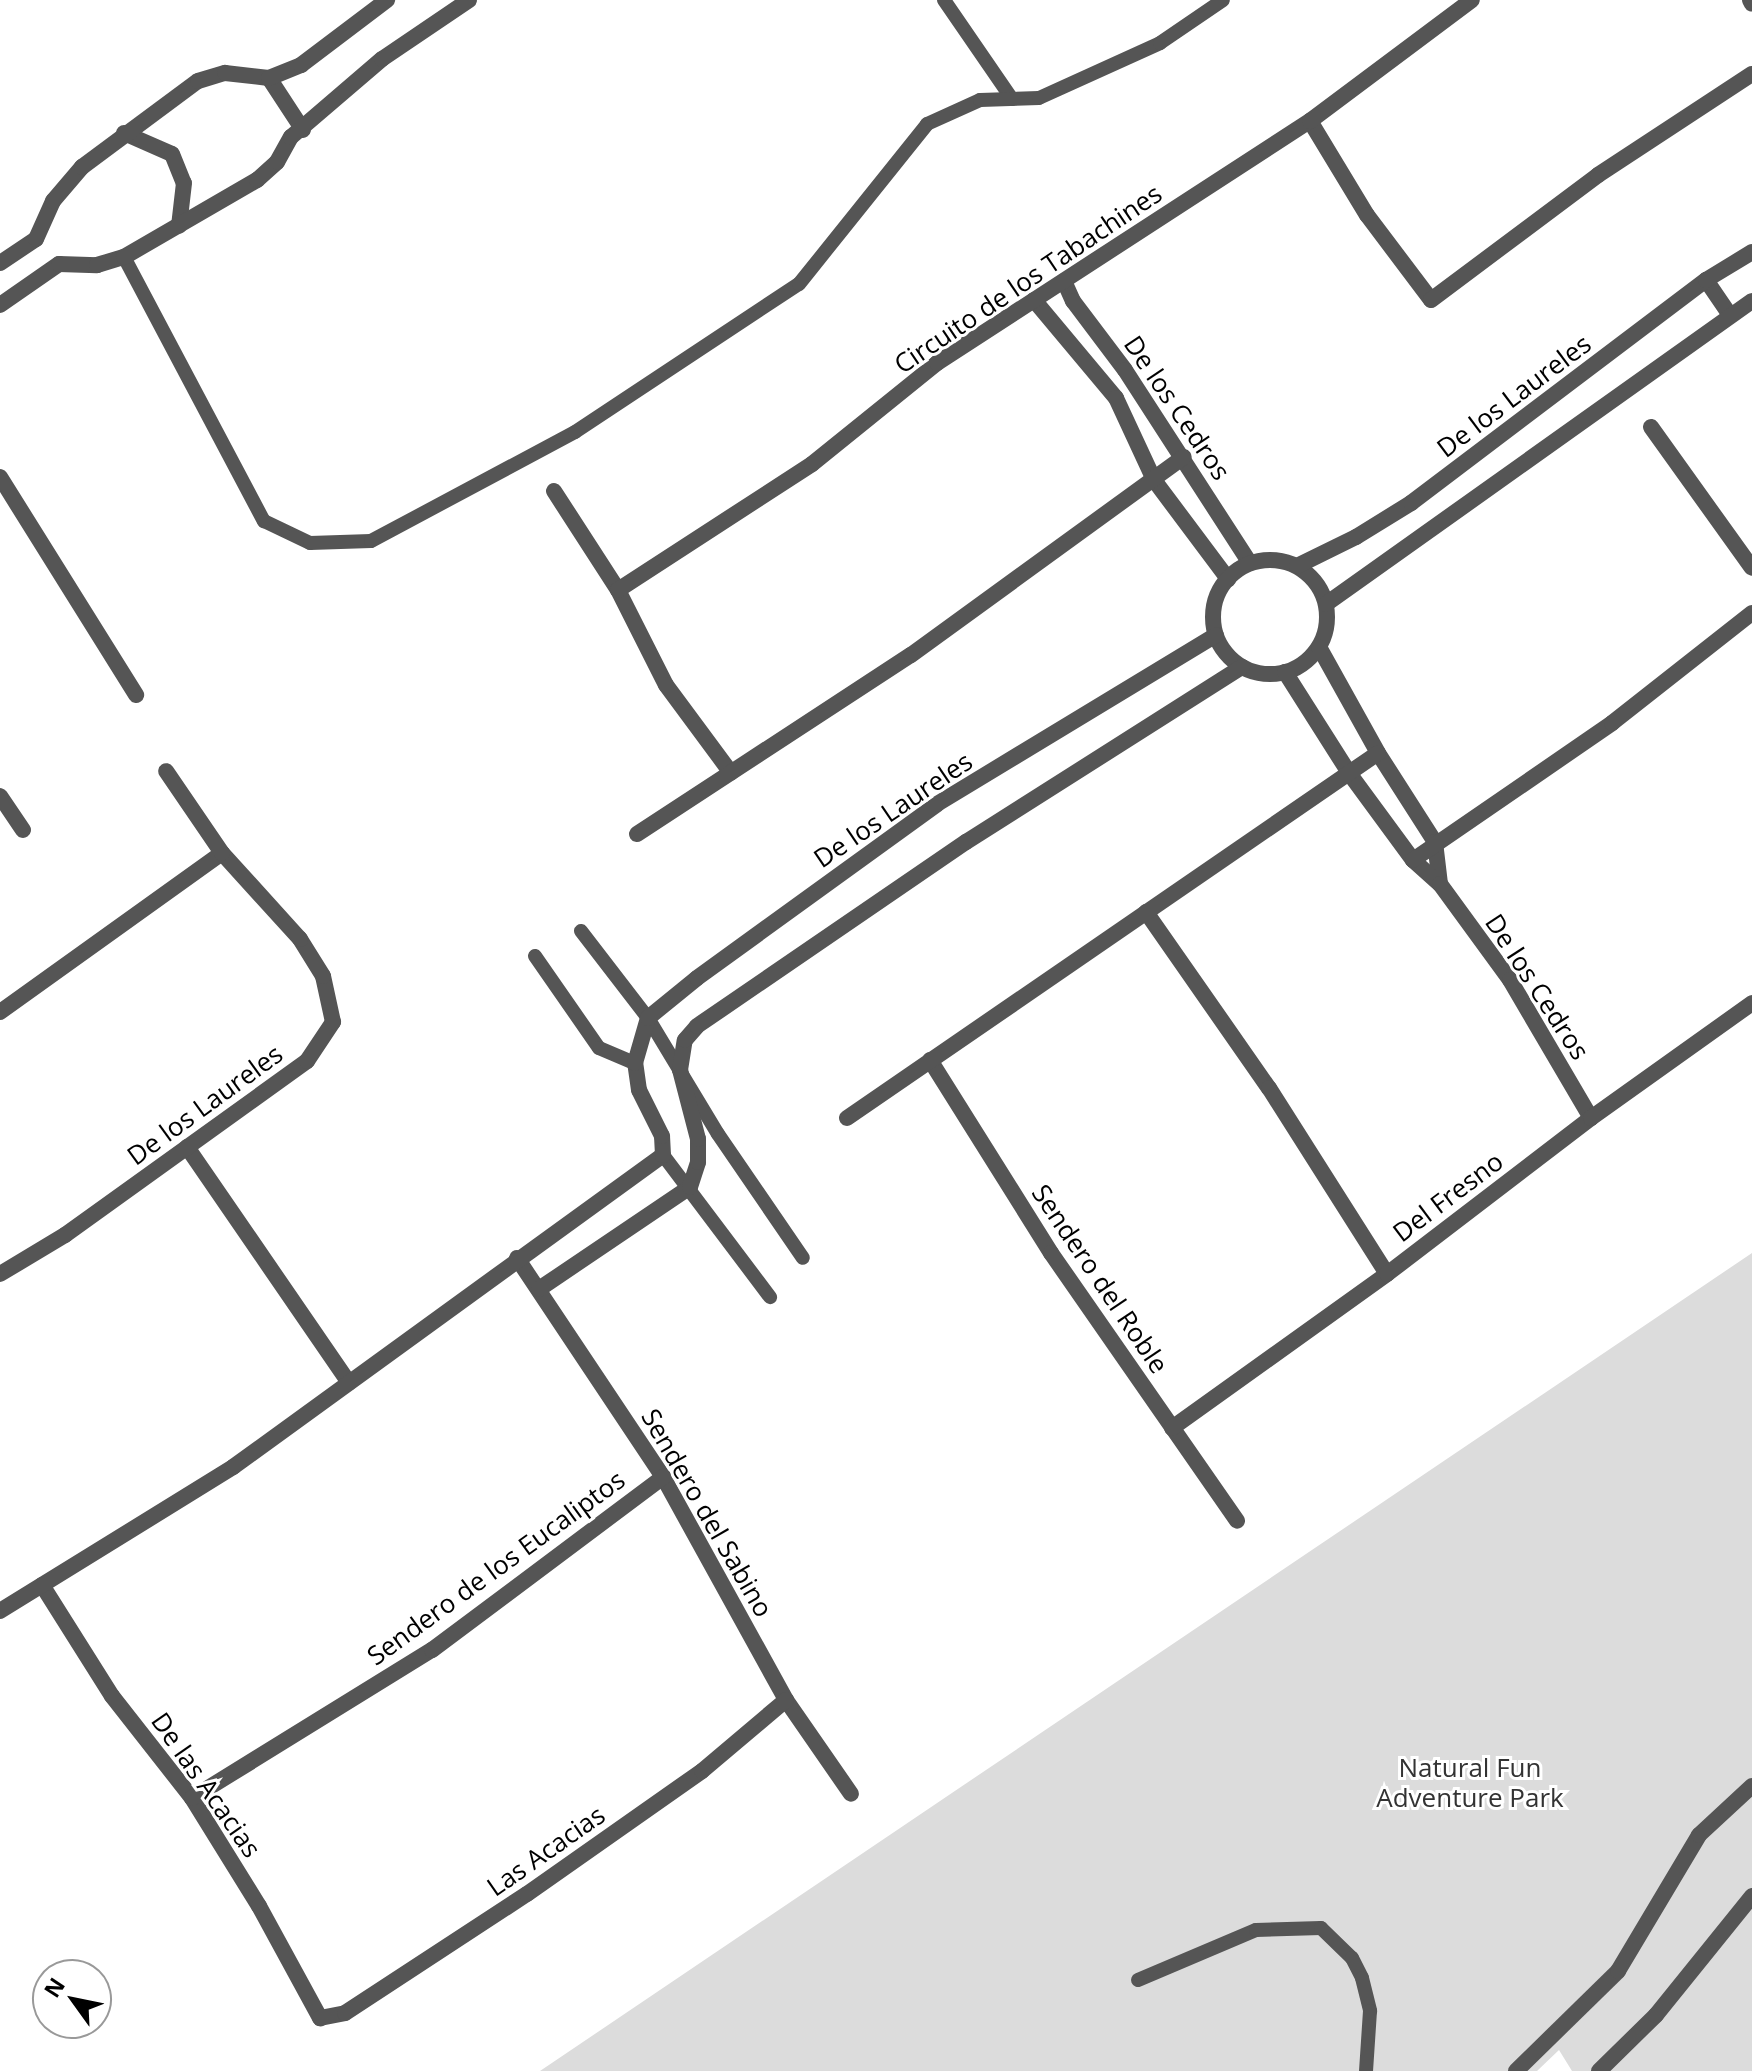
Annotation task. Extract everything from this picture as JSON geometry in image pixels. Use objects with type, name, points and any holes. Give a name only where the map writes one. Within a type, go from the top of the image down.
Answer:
[{"type":"street","points":[[0,263],[36,239],[53,201],[82,167],[198,81],[225,73],[269,78],[301,65],[387,0]]},
{"type":"street","points":[[0,305],[59,264],[97,265],[124,257],[257,180],[277,162],[291,137],[303,130],[382,59],[469,0]]},
{"type":"street","name":"Circuito de los Tabachines","points":[[618,590],[812,464],[937,363],[1310,121],[1472,0]]},
{"type":"street","points":[[1310,121],[1367,215],[1431,300],[1598,175],[1752,74]]},
{"type":"street","points":[[269,78],[303,130]]},
{"type":"street","points":[[124,133],[172,154],[184,183],[179,226]]},
{"type":"street","name":"De los Laureles","points":[[1297,566],[1356,537],[1411,503],[1706,280],[1752,252]]},
{"type":"street","points":[[1706,280],[1730,315]]},
{"type":"street","name":"De los Cedros","points":[[1064,281],[1073,301],[1184,457],[1250,563]]},
{"type":"street","name":"De los Cedros","points":[[1034,300],[1116,398],[1154,480],[1228,579]]},
{"type":"street","points":[[1326,604],[1752,301]]},
{"type":"street","points":[[1651,427],[1752,568]]},
{"type":"street","points":[[637,834],[911,655],[1184,457]]},
{"type":"street","points":[[0,477],[136,695]]},
{"type":"street","points":[[554,491],[618,590],[666,685],[731,773]]},
{"type":"street","points":[[1273,559],[1297,566],[1315,580],[1326,604],[1327,627],[1319,647],[1302,664],[1285,672],[1263,673],[1242,667],[1222,647],[1216,635],[1213,620],[1216,598],[1228,579],[1250,563],[1273,559]]},
{"type":"street","points":[[1413,860],[1612,723],[1752,613]]},
{"type":"street","name":"De los Laureles","points":[[648,1018],[697,978],[937,804],[1216,635]]},
{"type":"street","name":"De los Cedros","points":[[1319,647],[1378,753],[1435,842],[1440,884]]},
{"type":"street","points":[[539,1289],[690,1187],[698,1162],[698,1139],[680,1070],[685,1040],[697,1026],[966,842],[1242,667]]},
{"type":"street","name":"De los Cedros","points":[[1285,672],[1349,773],[1413,860],[1440,884],[1510,980],[1591,1118]]},
{"type":"street","points":[[847,1118],[1378,753]]},
{"type":"street","name":"De los Laureles","points":[[0,1274],[65,1235],[307,1061],[333,1022],[323,976],[300,939],[222,853],[166,771]]},
{"type":"street","points":[[0,796],[23,830]]},
{"type":"street","points":[[0,1012],[222,853]]},
{"type":"street","points":[[1146,912],[1269,1088],[1387,1274]]},
{"type":"street","name":"Del Fresno","points":[[1172,1428],[1387,1274],[1591,1118],[1752,1003]]},
{"type":"street","points":[[0,1611],[233,1467],[663,1155],[662,1136],[639,1090],[635,1063],[648,1018]]},
{"type":"street","name":"Sendero del Roble","points":[[930,1060],[1051,1253],[1237,1521]]},
{"type":"street","points":[[187,1147],[349,1383]]},
{"type":"street","name":"Sendero del Sabino","points":[[517,1258],[663,1477],[786,1700],[851,1794]]},
{"type":"street","name":"Sendero de los Eucaliptos","points":[[192,1798],[432,1650],[663,1477]]},
{"type":"street","name":"De las Acacias","points":[[42,1585],[112,1696],[192,1798],[259,1906],[320,2018]]},
{"type":"street","name":"Las Acacias","points":[[320,2018],[345,2013],[527,1894],[702,1771],[786,1700]]},
{"type":"street","points":[[1516,2071],[1618,1971],[1699,1835],[1752,1786]]},
{"type":"street","points":[[1599,2071],[1656,2015],[1752,1896]]},
{"type":"lane","points":[[944,0],[1012,99]]},
{"type":"lane","points":[[124,257],[264,521],[310,543],[371,541],[575,432],[799,284],[927,124],[980,100],[1039,98],[1160,43],[1223,0]]},
{"type":"lane","points":[[581,931],[648,1018],[718,1134],[803,1258]]},
{"type":"lane","points":[[535,956],[599,1048],[635,1063]]},
{"type":"lane","points":[[663,1155],[770,1297]]},
{"type":"lane","points":[[1138,1980],[1256,1930],[1321,1928],[1352,1958],[1362,1978],[1370,2011],[1366,2071]]},
{"type":"green space","name":"Natural Fun Adventure Park","points":[[1752,1253],[1752,2071],[1572,2071],[1559,2050],[1537,2071],[540,2071]]}]
